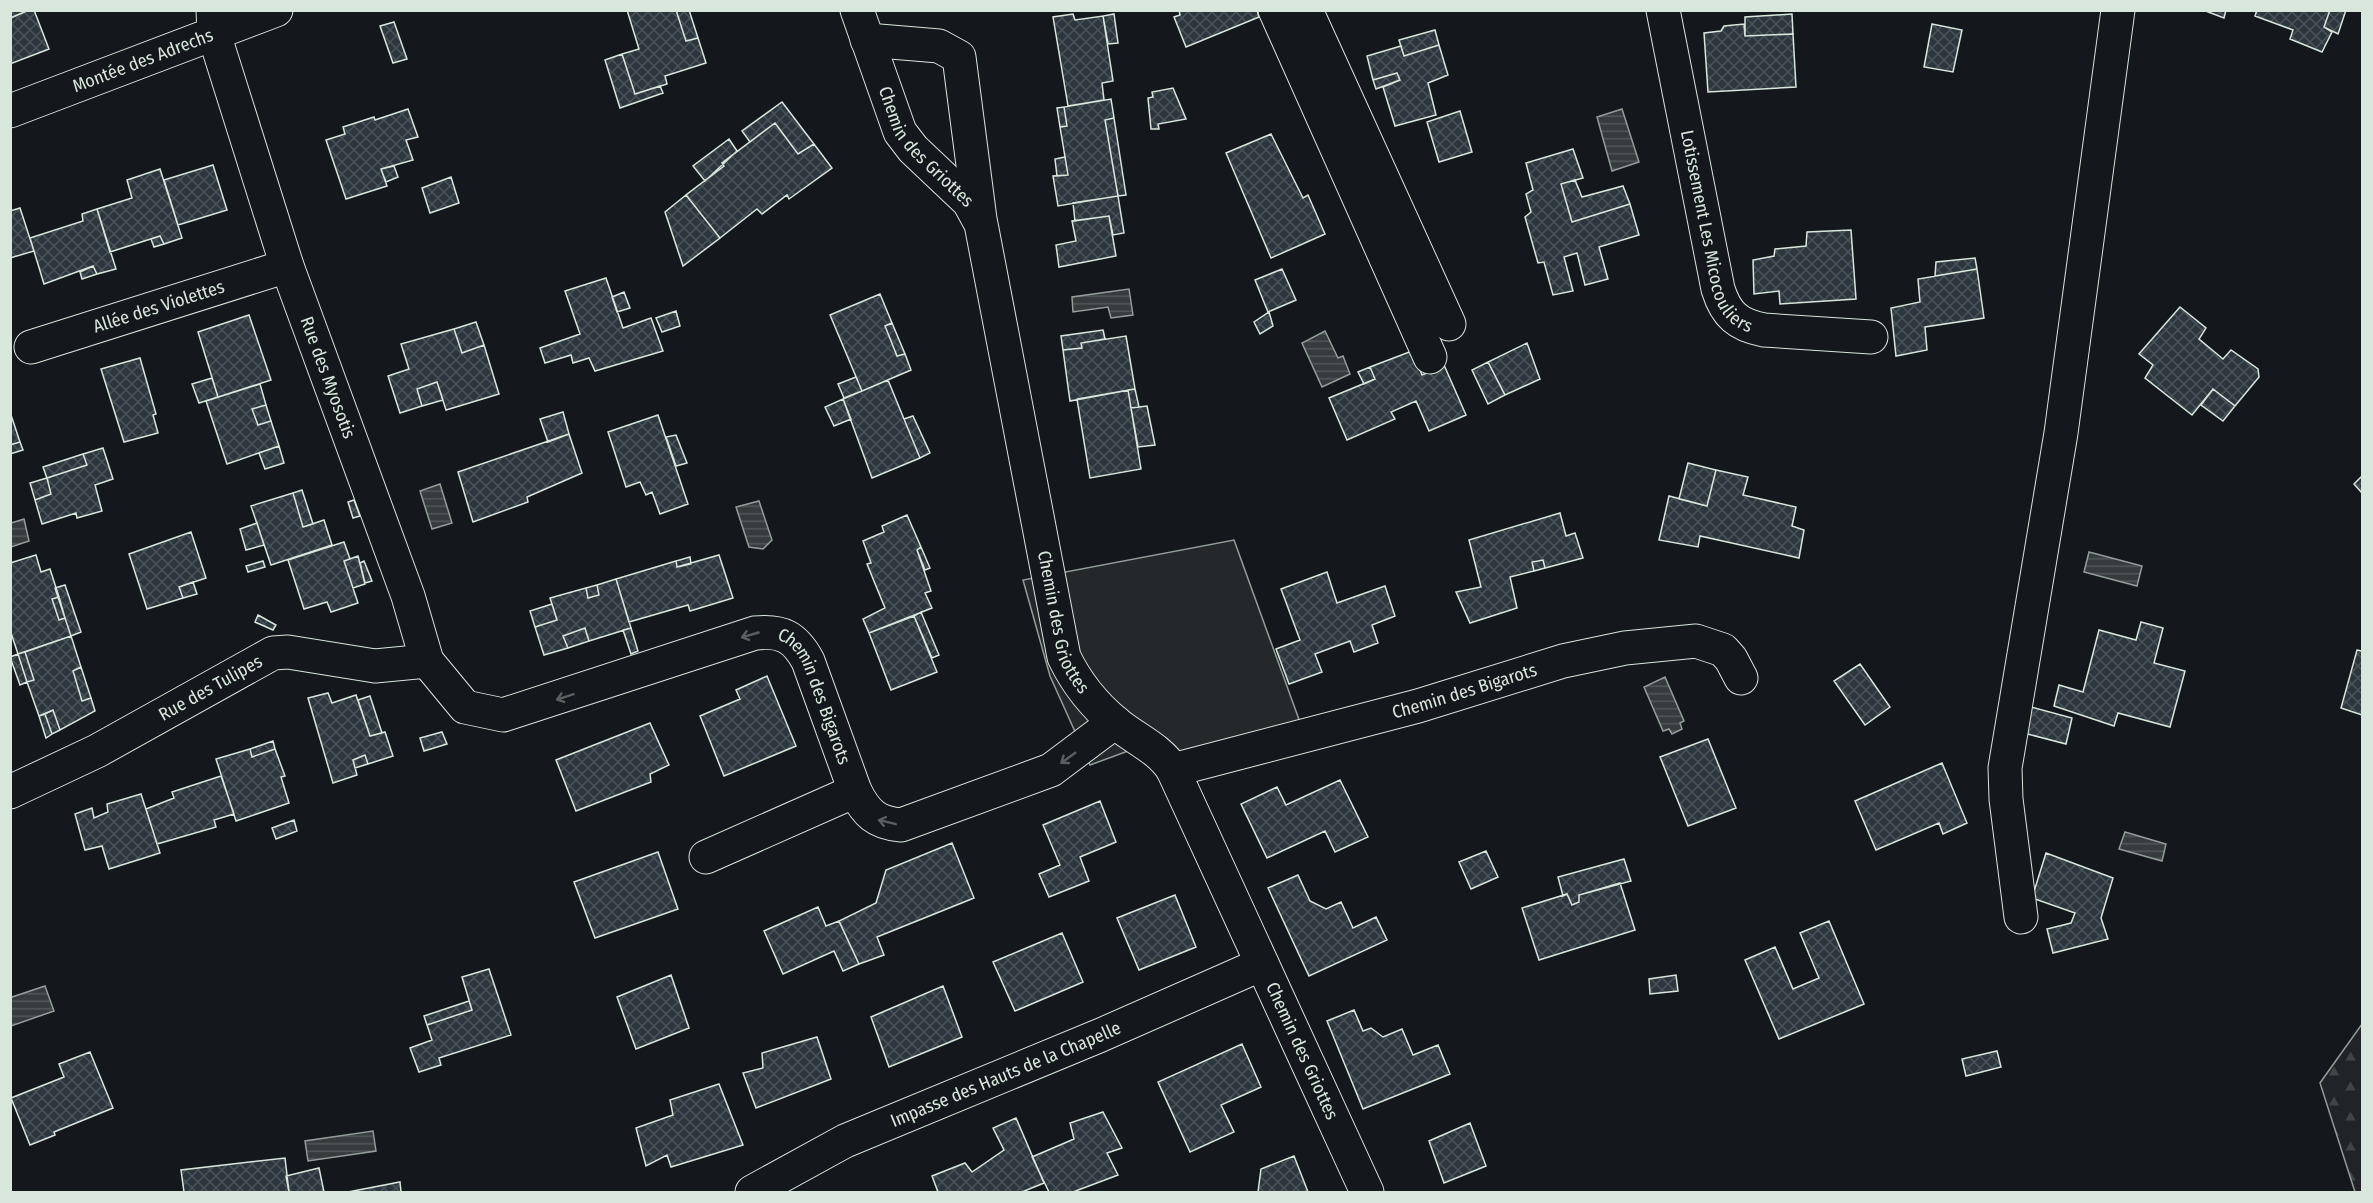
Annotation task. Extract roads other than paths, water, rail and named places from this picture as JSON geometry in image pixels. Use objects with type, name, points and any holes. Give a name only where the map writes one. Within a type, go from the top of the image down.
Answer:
[{"type":"street","name":"Montée des Adrechs","points":[[10,111],[214,22],[276,10]]},
{"type":"street","points":[[1275,10],[1430,357]]},
{"type":"street","points":[[1306,10],[1449,324]]},
{"type":"street","name":"Lotissement Les Micocouliers","points":[[1663,10],[1718,290],[1728,314],[1749,327],[1764,330],[1871,337]]},
{"type":"street","points":[[2021,917],[2006,799],[2006,759],[2061,433],[2118,10]]},
{"type":"street","name":"Rue des Myosotis","points":[[214,22],[287,266],[404,585],[427,661],[465,706]]},
{"type":"street","points":[[862,25],[939,46],[953,51],[959,57],[981,224]]},
{"type":"street","name":"Chemin des Griottes","points":[[862,25],[900,132],[913,149],[969,202],[981,224],[1059,645],[1074,678],[1115,722],[1159,753],[1173,770],[1367,1192]]},
{"type":"street","name":"Allée des Violettes","points":[[31,347],[287,266]]},
{"type":"street","name":"Chemin des Bigarots","points":[[465,706],[503,715],[755,633],[784,633],[796,641],[808,661],[855,791],[864,809],[876,819],[901,825],[1052,770],[1115,722]]},
{"type":"street","name":"Chemin des Bigarots","points":[[1173,770],[1418,706],[1563,661],[1625,648],[1696,641],[1723,650],[1731,659],[1741,678]]},
{"type":"street","name":"Rue des Tulipes","points":[[10,792],[98,751],[273,653],[288,652],[375,666],[427,661]]},
{"type":"street","points":[[706,856],[855,791]]},
{"type":"street","name":"Impasse des Hauts de la Chapelle","points":[[752,1192],[845,1141],[1101,1035],[1262,964]]}]
